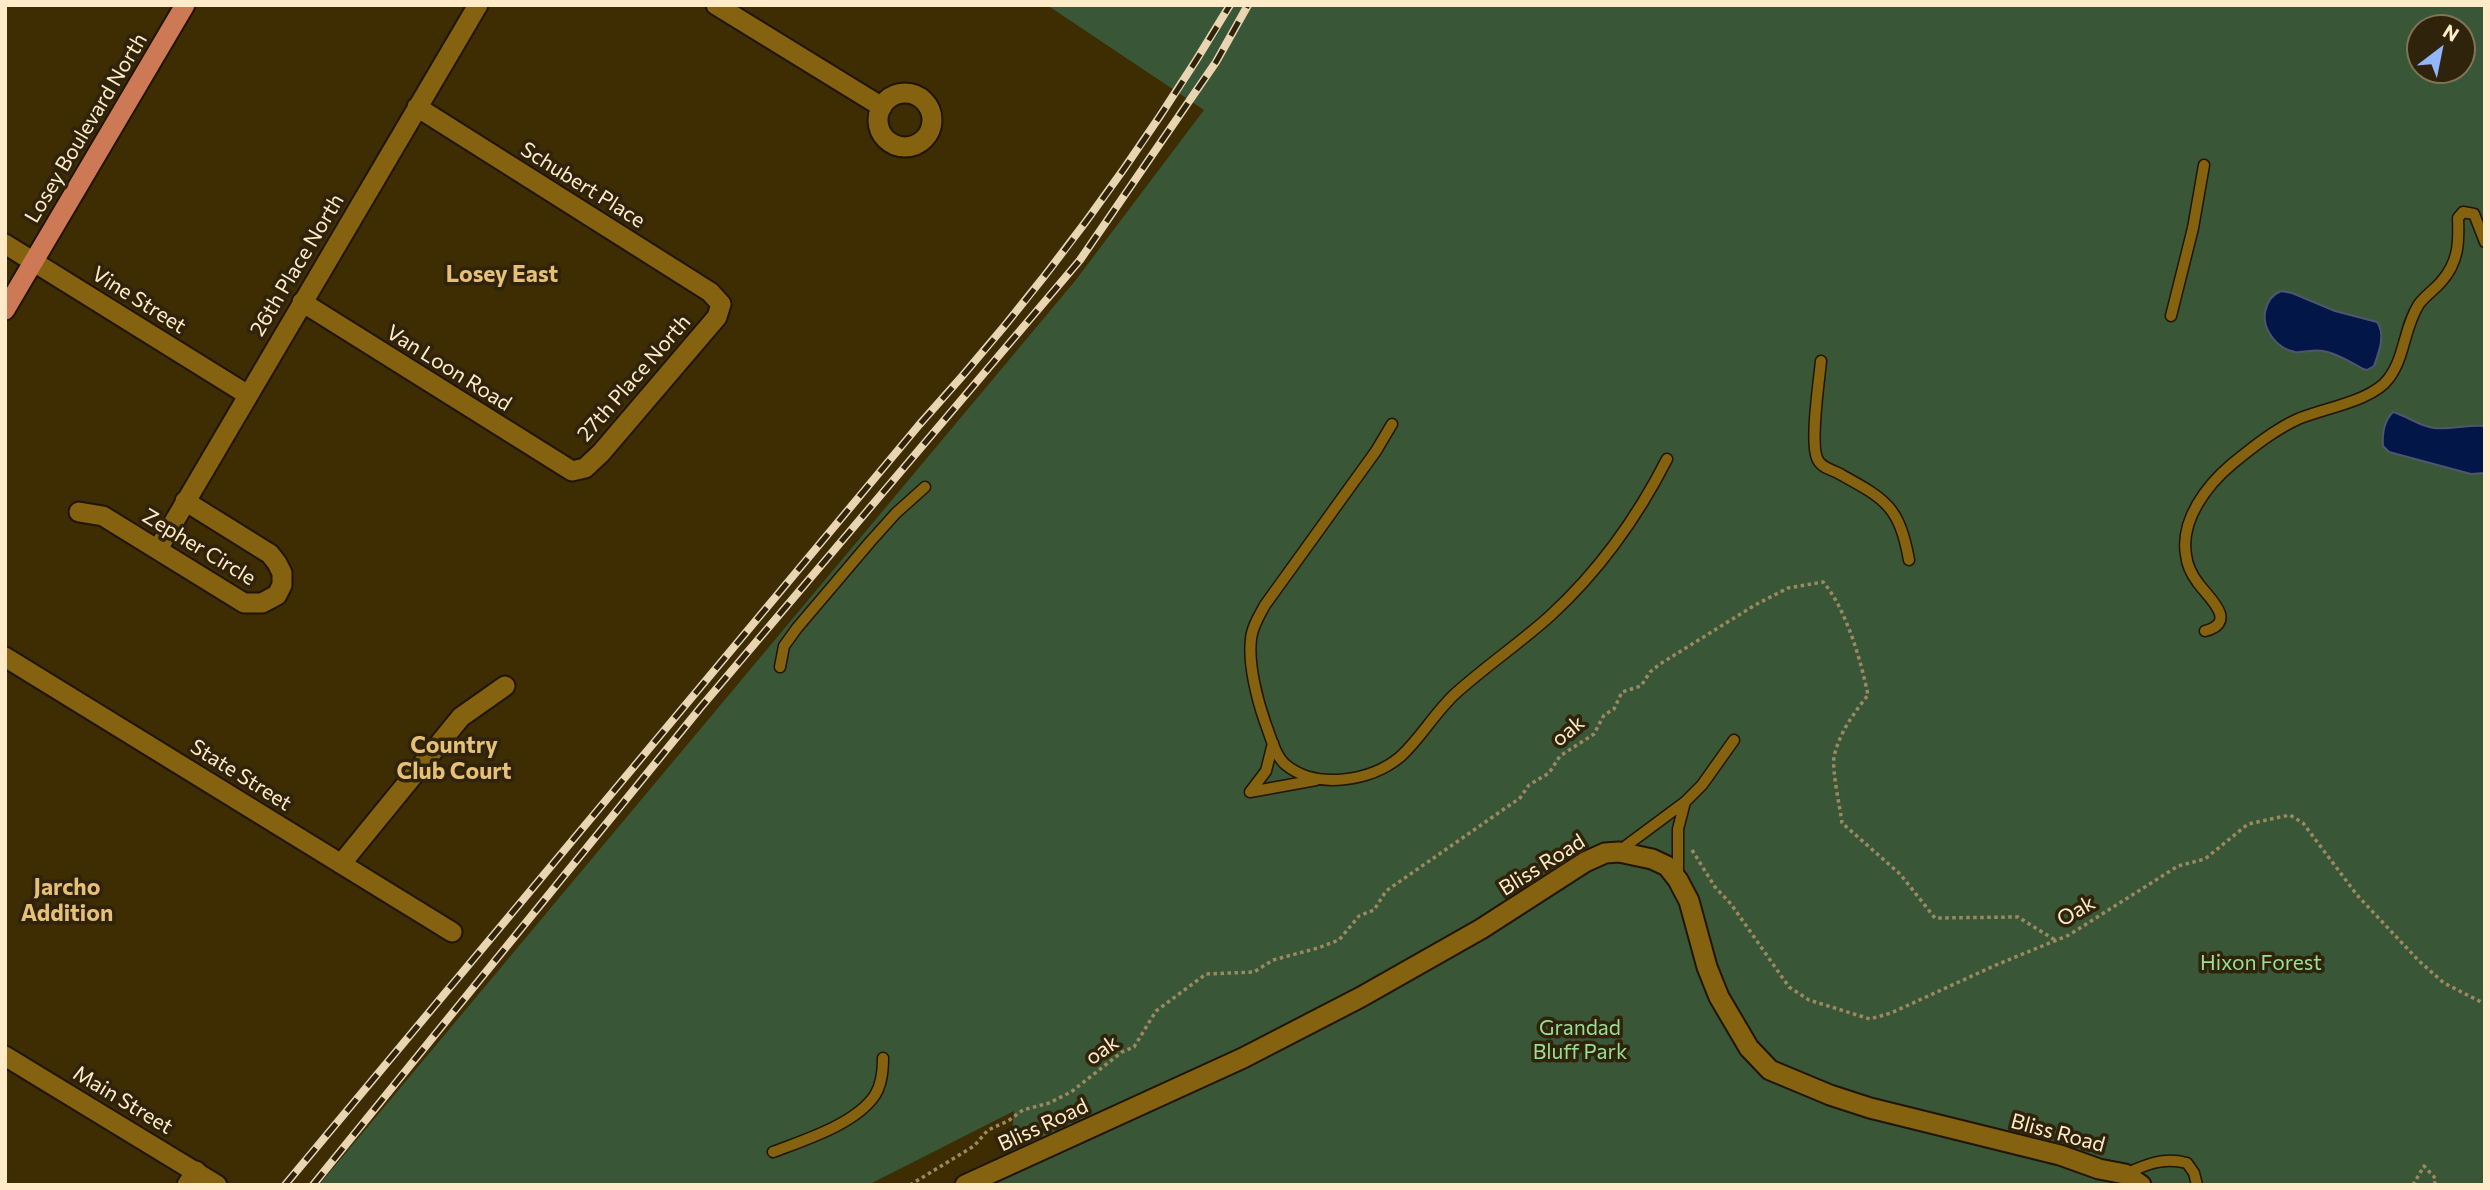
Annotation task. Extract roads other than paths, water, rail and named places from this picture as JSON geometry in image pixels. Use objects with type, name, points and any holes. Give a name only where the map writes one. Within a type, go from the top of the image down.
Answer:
[{"type":"main road","name":"Losey Boulevard North","points":[[5,310],[185,5]]},
{"type":"street","name":"26th Place North","points":[[158,549],[478,5]]},
{"type":"street","points":[[716,5],[882,107]]},
{"type":"street","name":"Schubert Place","points":[[417,107],[710,292],[721,304]]},
{"type":"street","name":"Vine Street","points":[[5,244],[248,395]]},
{"type":"street","name":"Van Loon Road","points":[[302,302],[572,471]]},
{"type":"street","name":"27th Place North","points":[[572,471],[585,468],[601,453],[718,317],[721,304]]},
{"type":"street","name":"Zepher Circle","points":[[79,512],[103,516],[244,603],[269,601],[277,595],[282,585],[282,573],[270,554],[185,500]]},
{"type":"street","name":"State Street","points":[[5,657],[452,932]]},
{"type":"street","points":[[341,864],[461,717],[505,686]]},
{"type":"street","name":"Bliss Road","points":[[965,1185],[1243,1058],[1361,997],[1481,929],[1585,862],[1605,853],[1619,852],[1652,859],[1667,866],[1678,880],[1689,901],[1707,967],[1719,997],[1749,1048],[1770,1070],[1870,1108],[2060,1155],[2133,1179]]},
{"type":"street","name":"Main Street","points":[[5,1056],[191,1178],[217,1185]]},
{"type":"lane","points":[[2171,316],[2193,228],[2204,165]]},
{"type":"lane","points":[[2205,631],[2219,622],[2220,612],[2216,601],[2198,583],[2191,571],[2185,541],[2194,511],[2213,481],[2271,435],[2296,420],[2360,397],[2389,379],[2412,314],[2425,295],[2441,282],[2459,253],[2458,218],[2463,212],[2474,214],[2485,242]]},
{"type":"lane","points":[[1821,361],[1815,435],[1817,460],[1892,509],[1902,528],[1909,560]]},
{"type":"lane","points":[[1320,779],[1303,775],[1284,763],[1273,743],[1257,700],[1251,640],[1255,624],[1265,605],[1376,451],[1392,424]]},
{"type":"lane","points":[[1273,743],[1266,771],[1250,792],[1320,779],[1346,779],[1374,773],[1399,758],[1453,695],[1549,617],[1591,576],[1649,494],[1667,459]]},
{"type":"lane","points":[[780,667],[784,646],[797,628],[887,523],[925,487]]},
{"type":"lane","points":[[1619,852],[1702,786],[1734,740]]},
{"type":"lane","points":[[1678,880],[1678,832],[1685,802]]},
{"type":"lane","points":[[773,1152],[851,1118],[868,1104],[876,1094],[883,1075],[883,1058]]},
{"type":"lane","points":[[2133,1179],[2154,1160],[2176,1160],[2187,1163],[2194,1173],[2197,1185]]},
{"type":"water","points":[[2281,291],[2335,311],[2377,322],[2381,338],[2374,366],[2367,370],[2328,352],[2295,352],[2277,343],[2268,331],[2265,312],[2270,299]]},
{"type":"water","points":[[2393,412],[2434,428],[2485,426],[2485,473],[2471,474],[2389,452],[2383,446],[2383,436],[2386,423]]},
{"type":"railway","points":[[285,1185],[1046,275],[1160,116],[1230,5]]},
{"type":"railway","points":[[313,1185],[701,707],[1080,260],[1216,62],[1248,5]]},
{"type":"district","name":"Losey East","points":[[502,274]]},
{"type":"district","name":"Country Club Court","points":[[454,758]]},
{"type":"district","name":"Jarcho Addition","points":[[67,900]]},
{"type":"park label","name":"Hixon Forest","points":[[2261,963]]},
{"type":"park label","name":"Grandad Bluff Park","points":[[1580,1040]]}]
